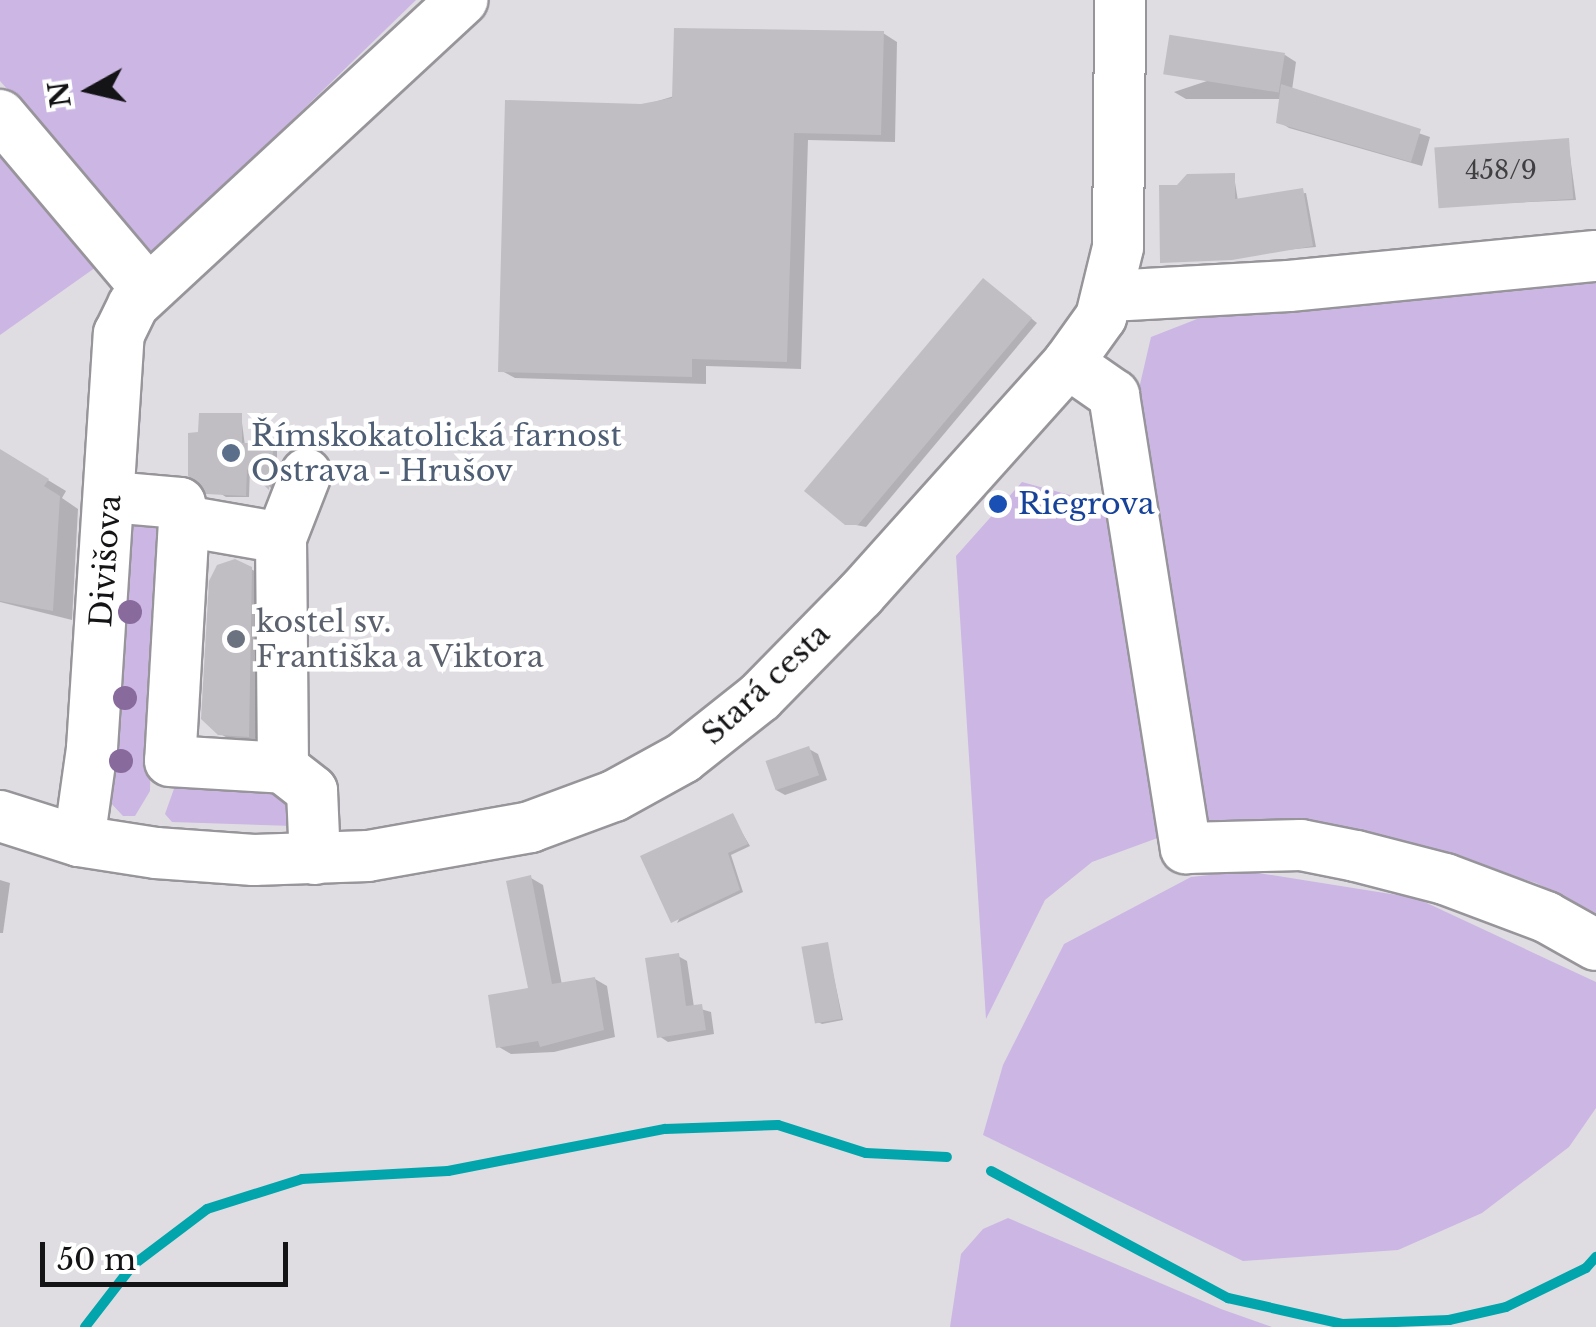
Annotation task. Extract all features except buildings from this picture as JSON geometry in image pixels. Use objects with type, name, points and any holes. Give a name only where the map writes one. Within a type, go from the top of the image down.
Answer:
[{"type":"street","name":"Divišova","points":[[79,841],[110,497],[120,334],[148,290],[462,0]]},
{"type":"street","name":"Stará cesta","points":[[0,816],[79,841],[156,854],[315,859],[435,847],[530,827],[614,796],[683,758],[751,705],[814,643],[1068,363],[1110,296],[1118,247],[1120,0]]},
{"type":"street","points":[[0,115],[148,290]]},
{"type":"street","points":[[1110,296],[1289,286],[1596,256]]},
{"type":"street","points":[[1068,363],[1114,395],[1186,848],[1301,845],[1356,856],[1445,879],[1546,918],[1596,945]]},
{"type":"street","points":[[283,768],[281,538],[306,474]]},
{"type":"street","points":[[110,497],[180,503],[184,521],[170,760],[283,768],[312,791],[315,859]]},
{"type":"street","points":[[184,521],[281,538]]},
{"type":"shaded area","points":[[0,0],[416,0],[154,254],[0,81]]},
{"type":"shaded area","points":[[0,148],[99,265],[0,335]]},
{"type":"shaded area","points":[[1596,276],[1596,913],[1536,883],[1417,847],[1204,831],[1138,393],[1151,337],[1215,312]]},
{"type":"shaded area","points":[[1022,482],[1121,509],[1163,836],[1092,862],[1045,900],[986,1019],[956,556]]},
{"type":"shaded area","points":[[122,510],[157,511],[150,791],[135,816],[123,816],[109,801]]},
{"type":"shaded area","points":[[175,786],[294,793],[293,826],[172,822],[165,814]]},
{"type":"shaded area","points":[[1246,871],[1416,898],[1596,982],[1596,1108],[1569,1147],[1482,1213],[1398,1250],[1243,1261],[983,1135],[1003,1065],[1064,944],[1191,877]]},
{"type":"shaded area","points":[[1008,1218],[1272,1327],[950,1327],[961,1254],[983,1229]]},
{"type":"waterway","points":[[85,1327],[133,1265],[207,1209],[302,1179],[448,1171],[665,1129],[778,1125],[866,1153],[947,1157]]},
{"type":"waterway","points":[[991,1171],[1228,1298],[1342,1324],[1449,1320],[1506,1307],[1586,1268],[1596,1257]]},
{"type":"place","name":"Římskokatolická farnost Ostrava - Hrušov","points":[[231,453]]},
{"type":"place","name":"Riegrova","points":[[998,504]]},
{"type":"place","name":"kostel sv. Františka a Viktora","points":[[236,639]]}]
